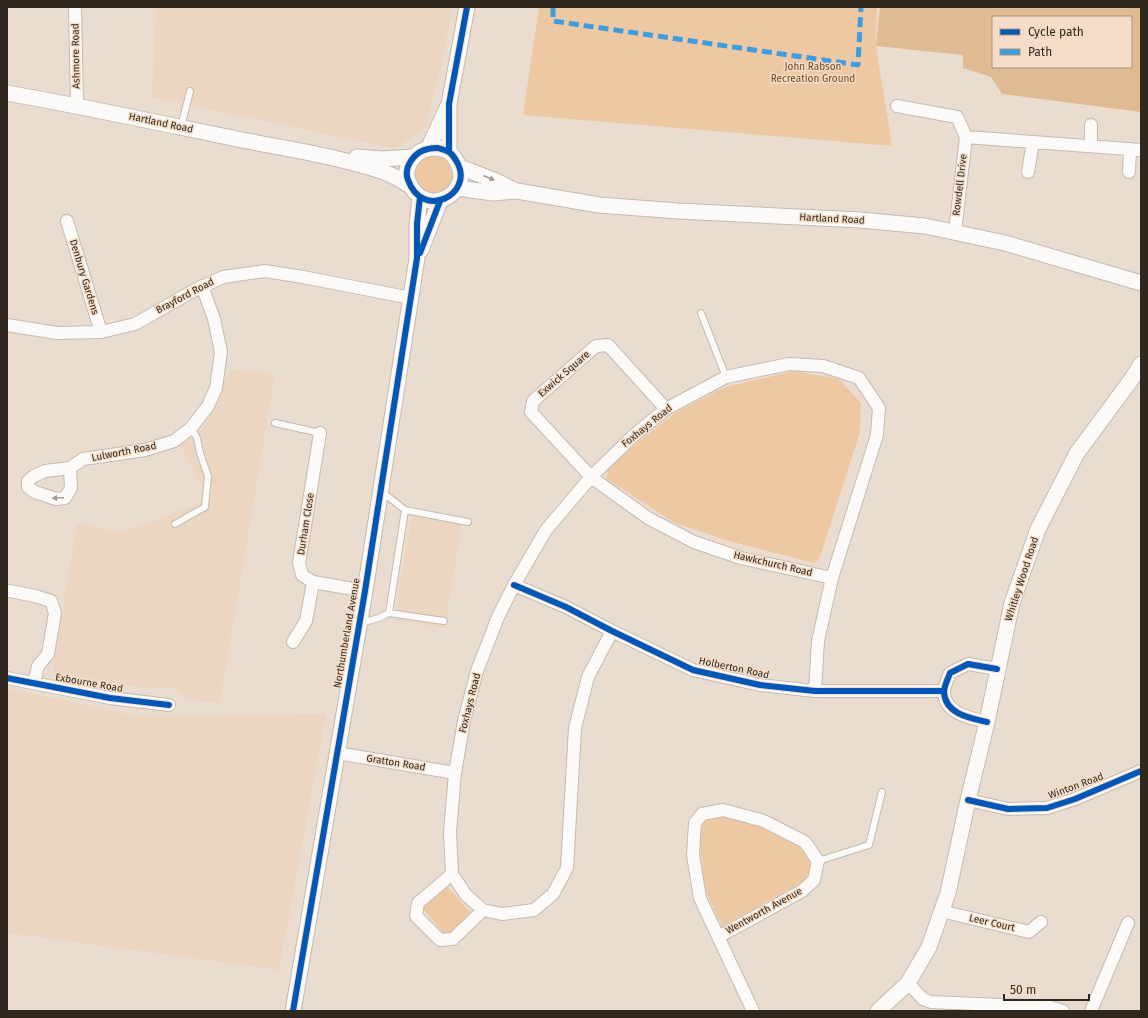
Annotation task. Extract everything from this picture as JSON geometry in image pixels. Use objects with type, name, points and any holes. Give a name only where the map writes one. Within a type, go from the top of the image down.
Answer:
[{"type":"street","name":"Ashmore Road","points":[[75,7],[77,105]]},
{"type":"street","points":[[449,152],[449,104],[467,7]]},
{"type":"street","name":"Hartland Road","points":[[7,93],[77,105],[314,153],[379,170],[397,177],[415,192]]},
{"type":"street","points":[[428,149],[449,104]]},
{"type":"street","name":"Rowdell Drive","points":[[897,106],[957,116],[966,137],[955,232]]},
{"type":"street","points":[[1091,126],[1091,146]]},
{"type":"street","points":[[966,137],[1135,150],[1129,172]]},
{"type":"street","points":[[1028,172],[1033,142]]},
{"type":"street","points":[[438,148],[449,152],[456,159],[460,167],[461,178],[457,188],[447,198],[440,201],[430,201],[415,192],[406,175],[408,164],[419,152],[428,149],[438,148]]},
{"type":"street","name":"Hartland Road","points":[[314,153],[382,159],[414,157]]},
{"type":"street","name":"Hartland Road","points":[[460,167],[517,191]]},
{"type":"street","name":"Hartland Road","points":[[457,188],[493,193],[517,191],[599,205],[678,212],[860,220],[925,226],[1005,243],[1141,283]]},
{"type":"street","name":"Northumberland Avenue","points":[[293,1011],[365,591],[417,258],[418,224],[415,192]]},
{"type":"street","name":"Northumberland Avenue","points":[[417,258],[440,201]]},
{"type":"street","name":"Denbury Gardens","points":[[67,221],[101,332]]},
{"type":"street","name":"Brayford Road","points":[[7,325],[57,334],[101,332],[135,324],[202,286],[223,276],[265,271],[411,298]]},
{"type":"street","name":"Lulworth Road","points":[[70,468],[83,459],[145,450],[174,441],[191,428],[208,406],[216,388],[221,352],[214,319],[202,286]]},
{"type":"street","name":"Exwick Square","points":[[591,477],[531,412],[533,401],[596,346],[608,345],[666,408]]},
{"type":"street","name":"Foxhays Road","points":[[452,874],[450,832],[455,773],[464,721],[477,671],[498,617],[514,585],[546,530],[591,477],[632,437],[666,408],[726,377],[789,364],[823,366],[859,378],[879,408],[877,435],[832,578],[818,641],[815,690]]},
{"type":"street","name":"Whitley Wood Road","points":[[878,1011],[908,983],[929,947],[948,893],[987,722],[1012,603],[1038,529],[1077,453],[1131,380],[1141,364]]},
{"type":"street","name":"Durham Close","points":[[313,582],[302,575],[299,563],[320,433]]},
{"type":"street","name":"Hawkchurch Road","points":[[591,477],[648,518],[694,542],[741,558],[832,578]]},
{"type":"street","points":[[293,642],[306,621],[313,582],[365,591]]},
{"type":"street","name":"Holberton Road","points":[[514,585],[566,607],[693,670],[760,685],[815,690],[944,691]]},
{"type":"street","points":[[10,591],[51,601],[55,612],[48,654],[38,666],[34,683]]},
{"type":"street","points":[[484,910],[453,939],[440,940],[416,916],[418,903],[452,874],[466,895],[484,910],[502,914],[534,910],[553,894],[567,868],[575,728],[588,677],[612,631]]},
{"type":"street","points":[[987,722],[960,715],[947,704],[944,691],[950,673],[968,664],[997,669]]},
{"type":"street","name":"Exbourne Road","points":[[7,678],[110,698],[168,705]]},
{"type":"street","name":"Gratton Road","points":[[337,753],[455,773]]},
{"type":"street","name":"Winton Road","points":[[968,800],[1008,809],[1047,808],[1075,799],[1141,771]]},
{"type":"street","name":"Wentworth Avenue","points":[[718,937],[802,891],[814,880],[818,861],[804,842],[764,821],[723,810],[702,814],[695,823],[693,855],[700,898],[718,937],[753,1011]]},
{"type":"street","name":"Leer Court","points":[[941,911],[1029,932],[1041,922]]},
{"type":"street","points":[[1091,1011],[1128,923]]},
{"type":"street","points":[[908,983],[923,999],[931,1002],[1050,1007],[1063,1011]]},
{"type":"lane","points":[[181,127],[190,91]]},
{"type":"lane","points":[[701,313],[726,377]]},
{"type":"lane","points":[[275,423],[320,433]]},
{"type":"lane","points":[[175,524],[206,507],[208,476],[200,453],[197,438],[191,428]]},
{"type":"lane","points":[[380,490],[405,510],[468,522]]},
{"type":"lane","points":[[389,613],[405,510]]},
{"type":"lane","points":[[360,618],[368,620],[379,618],[389,613],[444,621]]},
{"type":"lane","points":[[818,861],[869,845],[882,792]]},
{"type":"shaded area","points":[[156,7],[452,7],[444,55],[426,127],[396,149],[152,97]]},
{"type":"shaded area","points":[[880,7],[1141,7],[1141,112],[1002,94],[991,77],[963,68],[963,55],[876,46]]},
{"type":"shaded area","points":[[230,369],[275,374],[220,703],[186,700],[174,687],[151,689],[52,672],[77,523],[115,532],[150,523],[201,502],[205,490],[180,446],[203,429]]},
{"type":"shaded area","points":[[413,508],[463,517],[445,628],[394,620]]},
{"type":"shaded area","points":[[7,688],[141,717],[326,714],[279,970],[7,933]]},
{"type":"green space","name":"John Rabson Recreation Ground","points":[[539,7],[877,7],[876,46],[892,146],[523,115]]},
{"type":"green space","points":[[435,153],[449,161],[453,174],[452,181],[448,187],[443,191],[430,194],[418,186],[414,179],[414,169],[417,162]]},
{"type":"green space","points":[[795,371],[839,379],[861,403],[860,432],[820,557],[814,563],[729,541],[675,523],[607,479],[608,467],[675,413],[725,387]]},
{"type":"green space","points":[[725,817],[765,826],[805,850],[811,867],[805,881],[722,926],[704,888],[699,832],[706,819]]},
{"type":"green space","points":[[448,887],[472,915],[447,937],[422,908]]},
{"type":"marked path","points":[[553,7],[553,21],[858,65],[861,7]]},
{"type":"cycle path","points":[[449,152],[449,104],[467,7]]},
{"type":"cycle path","points":[[438,148],[448,151],[453,156],[458,164],[461,175],[459,185],[453,193],[444,199],[434,201],[424,199],[415,192],[408,180],[407,170],[411,160],[423,150],[438,148]]},
{"type":"cycle path","points":[[293,1011],[365,591],[417,258],[417,224],[420,197]]},
{"type":"cycle path","points":[[420,253],[440,201]]},
{"type":"cycle path","points":[[514,585],[566,607],[693,670],[760,685],[815,691],[944,691]]},
{"type":"cycle path","points":[[987,722],[966,717],[954,710],[945,699],[944,690],[950,673],[968,664],[997,669]]},
{"type":"cycle path","points":[[7,678],[110,698],[169,705]]},
{"type":"cycle path","points":[[968,800],[1008,809],[1047,808],[1075,799],[1141,771]]}]
